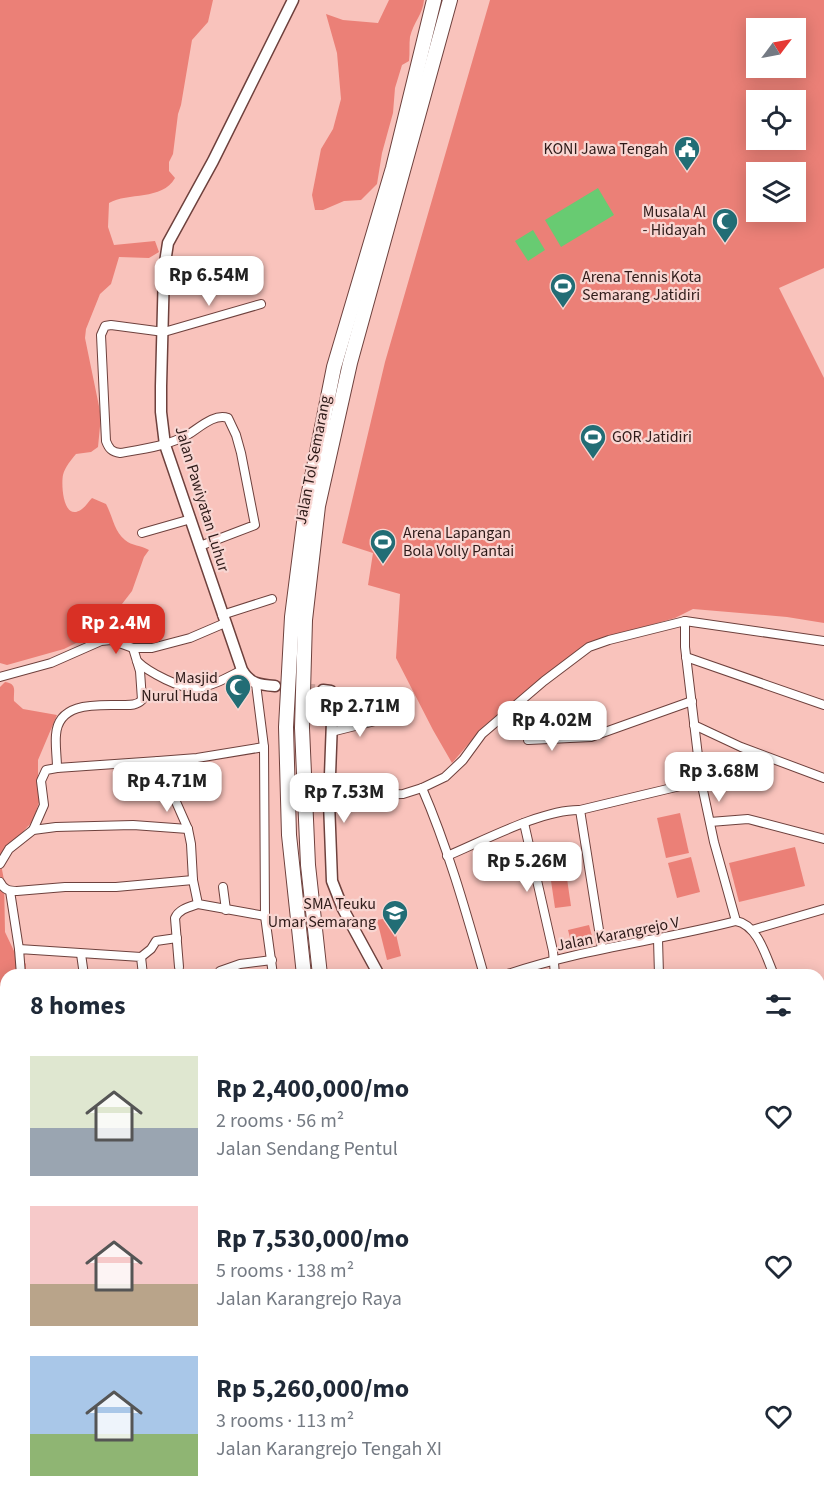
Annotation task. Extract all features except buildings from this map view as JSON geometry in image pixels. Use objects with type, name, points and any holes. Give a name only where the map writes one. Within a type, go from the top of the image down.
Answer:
[{"type":"highway","name":"Jalan Tol Semarang","points":[[303,969],[289,835],[286,726],[292,617],[305,518],[334,367],[393,168],[434,0]]},
{"type":"highway","name":"Jalan Tol Semarang","points":[[319,969],[308,865],[302,728],[305,620],[318,506],[350,363],[450,0]]},
{"type":"main road","name":"Jalan Pawiyatan Luhur","points":[[256,684],[242,670],[165,445],[161,412],[164,269],[168,243],[213,161],[293,0]]},
{"type":"main road","points":[[256,684],[275,686]]},
{"type":"main road","points":[[325,690],[333,694],[329,802],[331,868],[334,888],[343,909],[377,969]]},
{"type":"street","points":[[200,546],[255,525],[236,435],[228,418],[223,416],[216,417],[187,435],[165,445],[120,453],[114,452],[106,441],[101,335],[105,327],[111,325],[164,332],[261,304]]},
{"type":"street","points":[[142,533],[190,519]]},
{"type":"street","points":[[0,677],[51,663],[101,641],[111,640],[133,648],[152,648],[174,644],[224,619],[272,599]]},
{"type":"street","points":[[329,802],[366,795],[403,794],[445,777],[463,760],[482,734],[544,681],[589,647],[685,621],[824,640]]},
{"type":"street","points":[[685,621],[686,657],[693,701],[694,725],[701,781],[710,822],[736,921],[743,922],[752,930],[771,969]]},
{"type":"street","points":[[57,768],[56,733],[62,717],[68,711],[77,707],[134,705],[140,702],[142,696],[133,648]]},
{"type":"street","points":[[686,657],[824,705]]},
{"type":"street","points":[[137,661],[144,668],[159,676],[195,688],[225,679],[242,670]]},
{"type":"street","points":[[256,684],[264,747],[265,916],[273,969]]},
{"type":"street","points":[[528,740],[591,737],[693,701]]},
{"type":"street","points":[[331,732],[383,719]]},
{"type":"street","points":[[694,725],[741,747],[824,778]]},
{"type":"street","points":[[0,864],[9,849],[33,830],[44,805],[41,781],[46,770],[215,756],[264,747]]},
{"type":"street","points":[[158,761],[188,829],[198,904]]},
{"type":"street","points":[[447,856],[524,823],[570,809],[580,810],[701,781]]},
{"type":"street","points":[[422,788],[439,829],[466,910],[482,969]]},
{"type":"street","points":[[580,810],[602,949]]},
{"type":"street","points":[[710,822],[748,819],[824,839]]},
{"type":"street","points":[[524,823],[554,969]]},
{"type":"street","points":[[33,830],[56,826],[133,825],[188,829]]},
{"type":"street","points":[[0,882],[10,891],[72,886],[116,887],[193,880]]},
{"type":"street","points":[[223,887],[226,910]]},
{"type":"street","points":[[10,891],[20,969]]},
{"type":"street","points":[[179,967],[175,918],[177,913],[198,904],[265,916]]},
{"type":"street","points":[[752,930],[824,909]]},
{"type":"street","name":"Jalan Karangrejo V","points":[[524,969],[553,960],[686,934],[736,921]]},
{"type":"street","points":[[18,949],[141,957],[151,949],[156,941],[177,938]]},
{"type":"street","points":[[658,939],[659,969]]},
{"type":"street","points":[[81,954],[83,969]]},
{"type":"street","points":[[141,957],[142,969]]},
{"type":"street","points":[[226,969],[240,964],[272,960]]},
{"type":"shaded area","points":[[0,0],[213,0],[208,22],[192,40],[173,154],[169,162],[169,171],[175,178],[162,190],[109,203],[108,227],[114,245],[155,241],[159,252],[149,258],[119,257],[111,284],[100,294],[86,329],[85,338],[101,416],[98,447],[91,452],[76,454],[63,475],[62,486],[65,501],[71,511],[76,512],[82,509],[92,498],[106,504],[121,536],[149,550],[144,557],[132,591],[102,630],[64,649],[7,665],[0,663]]},
{"type":"shaded area","points":[[389,0],[424,0],[410,37],[409,61],[402,65],[395,88],[393,113],[382,153],[377,184],[361,200],[344,201],[323,210],[315,210],[312,195],[321,149],[333,129],[341,99],[337,53],[326,14],[343,20],[378,23]]},
{"type":"shaded area","name":"GOR Jatidiri","points":[[490,0],[824,0],[824,268],[779,288],[824,378],[824,623],[787,617],[693,609],[675,618],[590,642],[484,726],[452,763],[396,658],[400,594],[368,585],[373,553],[342,543],[385,362]]},
{"type":"shaded area","points":[[598,188],[614,215],[561,247],[545,220]]},
{"type":"shaded area","points":[[533,230],[545,250],[528,261],[515,241]]},
{"type":"shaded area","points":[[5,682],[12,684],[14,701],[23,709],[57,715],[38,760],[38,776],[42,793],[33,821],[0,856],[0,687]]},
{"type":"shaded area","points":[[680,813],[689,853],[666,858],[657,818]]},
{"type":"shaded area","points":[[795,847],[805,886],[739,902],[729,863]]},
{"type":"shaded area","points":[[691,857],[700,892],[677,898],[668,863]]},
{"type":"shaded area","points":[[0,859],[4,880],[5,932],[14,951],[26,964],[26,969],[0,969]]},
{"type":"shaded area","points":[[566,872],[571,906],[555,908],[550,874]]},
{"type":"shaded area","points":[[392,917],[401,956],[387,960],[377,920]]},
{"type":"shaded area","points":[[589,925],[592,936],[571,942],[568,930]]},
{"type":"tunnel","points":[[275,686],[323,690]]},
{"type":"place","name":"KONI Jawa Tengah","points":[[687,172]]},
{"type":"place","name":"Musala Al - Hidayah","points":[[725,244]]},
{"type":"place","name":"Arena Tennis Kota Semarang Jatidiri","points":[[563,309]]},
{"type":"place","name":"GOR Jatidiri","points":[[593,460]]},
{"type":"place","name":"Arena Lapangan Bola Volly Pantai","points":[[383,565]]},
{"type":"place","name":"Masjid Nurul Huda","points":[[238,710]]},
{"type":"place","name":"SMA Teuku Umar Semarang","points":[[395,936]]}]
